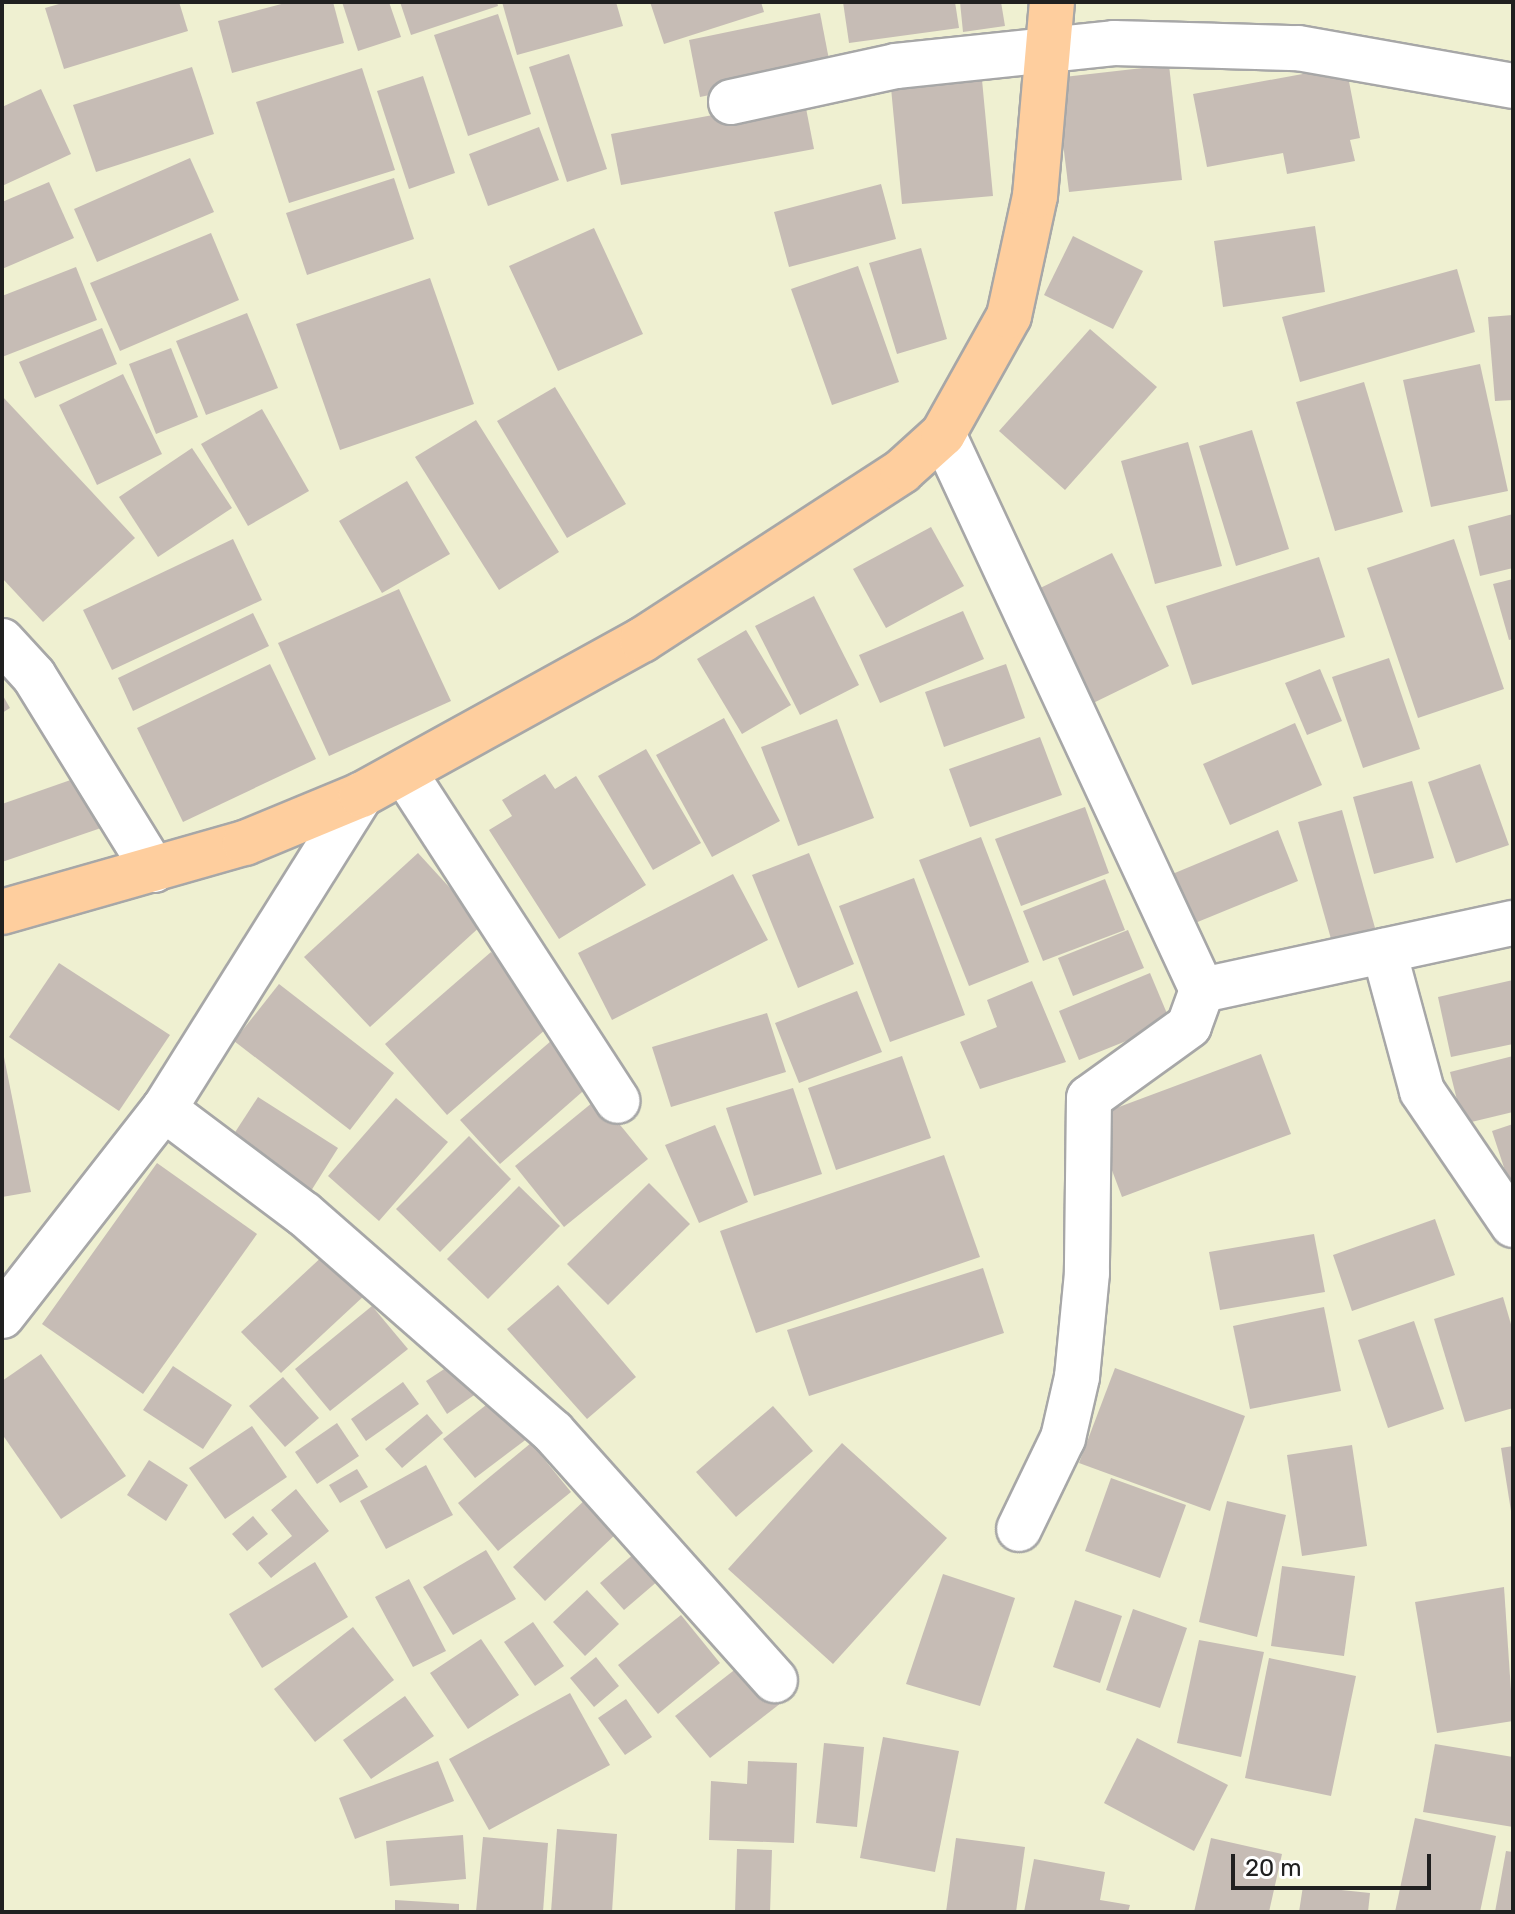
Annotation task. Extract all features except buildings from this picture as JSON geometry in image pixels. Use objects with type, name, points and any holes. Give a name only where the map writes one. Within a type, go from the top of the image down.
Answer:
[{"type":"main road","points":[[2,912],[245,843],[361,795],[642,640],[850,507],[943,434],[1009,316],[1035,196],[1052,2]]},
{"type":"street","points":[[731,102],[896,66],[1050,46],[1298,48],[1513,86]]},
{"type":"street","points":[[943,434],[1202,990],[1189,1026],[1089,1098],[1087,1273],[1077,1377],[1063,1438],[1019,1529]]},
{"type":"street","points":[[2,641],[34,676],[154,870]]},
{"type":"street","points":[[404,772],[618,1101]]},
{"type":"street","points":[[2,1316],[164,1109],[361,795]]},
{"type":"street","points":[[1202,990],[1513,923]]},
{"type":"street","points":[[1384,951],[1422,1091],[1513,1225]]},
{"type":"street","points":[[164,1109],[315,1224],[553,1432],[775,1680]]},
{"type":"green space","points":[[2,2],[1513,2],[1513,1912],[2,1912]]}]
